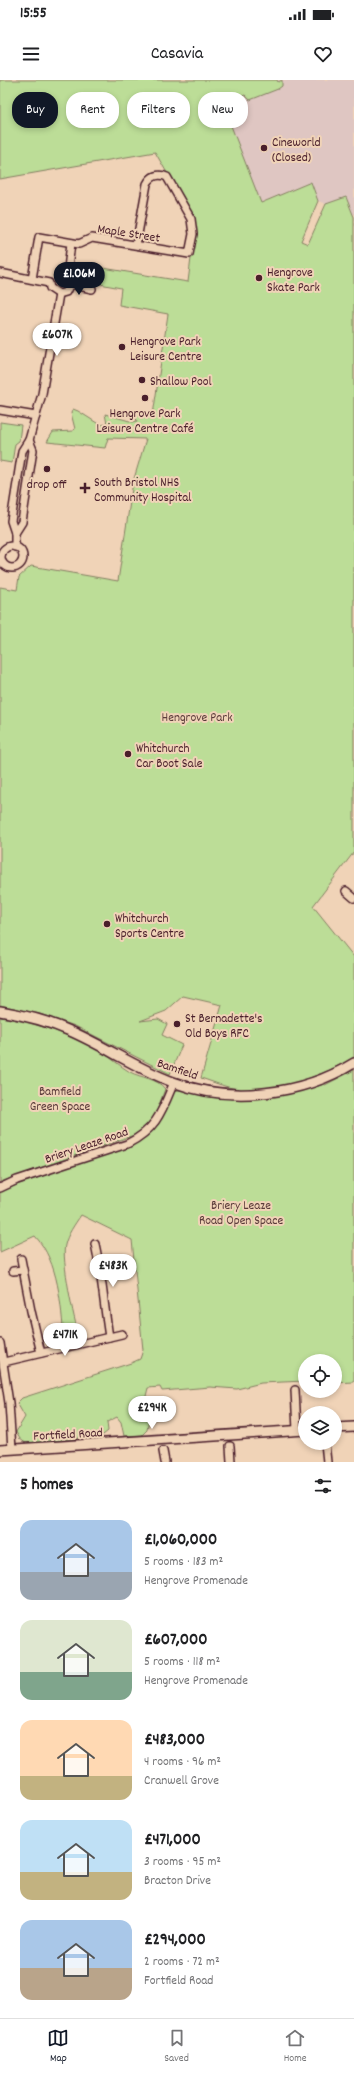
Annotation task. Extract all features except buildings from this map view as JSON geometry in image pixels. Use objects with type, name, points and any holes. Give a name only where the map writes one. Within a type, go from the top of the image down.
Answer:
[{"type":"street","name":"Maple Street","points":[[32,280],[39,237],[79,244],[92,238],[189,254],[193,234],[191,219],[167,177],[159,175],[149,179],[136,245]]},
{"type":"street","points":[[67,277],[71,243]]},
{"type":"street","points":[[0,273],[49,283],[50,288],[59,294],[66,292],[70,284],[92,289]]},
{"type":"street","points":[[15,546],[15,533],[11,522],[22,451],[29,440],[42,394],[59,294]]},
{"type":"street","points":[[0,410],[36,416]]},
{"type":"street","points":[[15,533],[22,522],[33,450],[29,440]]},
{"type":"street","points":[[15,546],[20,550],[22,559],[16,567],[9,571],[2,563],[0,555],[5,548],[15,546]]},
{"type":"street","points":[[346,892],[354,898]]},
{"type":"street","name":"Bamfield","points":[[0,1011],[36,1019],[65,1028],[149,1072],[174,1082],[200,1089],[236,1094],[264,1093],[314,1082],[354,1062]]},
{"type":"street","name":"Briery Leaze Road","points":[[0,1188],[17,1180],[127,1144],[140,1138],[159,1118],[174,1082]]},
{"type":"street","points":[[95,1244],[99,1262],[108,1337]]},
{"type":"street","points":[[21,1259],[41,1353]]},
{"type":"street","points":[[99,1262],[110,1260]]},
{"type":"street","points":[[13,1272],[23,1270]]},
{"type":"street","points":[[4,1362],[122,1334]]},
{"type":"street","points":[[0,1343],[4,1362],[12,1449]]},
{"type":"street","points":[[295,1390],[298,1410]]},
{"type":"street","points":[[342,1428],[354,1427]]},
{"type":"street","name":"Fortfield Road","points":[[0,1450],[298,1430]]},
{"type":"street","points":[[230,1446],[231,1462]]},
{"type":"street","points":[[326,1450],[327,1462]]},
{"type":"street","points":[[164,1451],[165,1462]]},
{"type":"shaded area","points":[[206,80],[354,80],[354,217],[346,197],[326,204],[318,201],[311,182],[251,207],[223,128],[248,128],[248,92],[210,92]]},
{"type":"green space","name":"Hengrove Park","points":[[0,80],[277,80],[278,82],[282,80],[282,86],[278,89],[250,100],[248,98],[248,92],[198,92],[198,128],[232,128],[261,203],[311,182],[318,201],[301,241],[308,244],[326,204],[346,197],[354,217],[354,852],[313,906],[354,957],[354,1057],[313,1077],[282,1086],[251,1090],[232,1088],[201,1078],[222,1005],[183,996],[166,1011],[140,1021],[158,1019],[167,1024],[162,1035],[182,1045],[170,1074],[75,1026],[40,1014],[0,1005],[0,587],[17,590],[19,577],[31,566],[118,581],[133,482],[146,439],[108,438],[105,448],[47,442],[53,432],[73,431],[75,429],[71,413],[73,409],[100,425],[107,424],[105,414],[133,422],[137,421],[134,413],[137,411],[153,415],[168,314],[119,305],[121,288],[89,282],[91,266],[188,282],[195,227],[193,218],[155,152],[0,179]]},
{"type":"green space","points":[[0,422],[21,425],[19,441],[15,444],[12,463],[0,461]]},
{"type":"green space","name":"Bamfield Green Space","points":[[0,1017],[27,1022],[78,1040],[102,1052],[130,1072],[153,1080],[162,1085],[165,1089],[155,1116],[146,1127],[134,1135],[0,1182]]},
{"type":"green space","name":"Briery Leaze Road Open Space","points":[[354,1070],[354,1382],[342,1383],[342,1354],[298,1354],[298,1381],[261,1383],[237,1389],[210,1387],[162,1391],[160,1387],[148,1388],[146,1396],[151,1410],[147,1430],[142,1435],[124,1436],[121,1422],[117,1417],[107,1422],[108,1431],[103,1435],[27,1444],[20,1439],[16,1432],[25,1417],[17,1403],[22,1398],[131,1363],[140,1359],[143,1350],[132,1240],[81,1215],[68,1237],[64,1252],[69,1290],[79,1335],[64,1339],[62,1312],[57,1284],[54,1271],[43,1246],[35,1236],[0,1252],[0,1191],[139,1142],[158,1125],[173,1093],[178,1090],[226,1097],[254,1098],[282,1095],[324,1084],[325,1085]]},
{"type":"place","name":"Cineworld (Closed)","points":[[264,148]]},
{"type":"place","name":"Hengrove Skate Park","points":[[259,278]]},
{"type":"place","name":"Hengrove Park Leisure Centre","points":[[122,347]]},
{"type":"place","name":"Shallow Pool","points":[[142,380]]},
{"type":"place","name":"Hengrove Park Leisure Centre Café","points":[[145,398]]},
{"type":"place","name":"drop off","points":[[47,469]]},
{"type":"place","name":"South Bristol NHS Community Hospital","points":[[85,488]]},
{"type":"place","name":"Whitchurch Car Boot Sale","points":[[128,754]]},
{"type":"place","name":"Whitchurch Sports Centre","points":[[107,924]]},
{"type":"place","name":"St Bernadette's Old Boys RFC","points":[[177,1024]]}]
